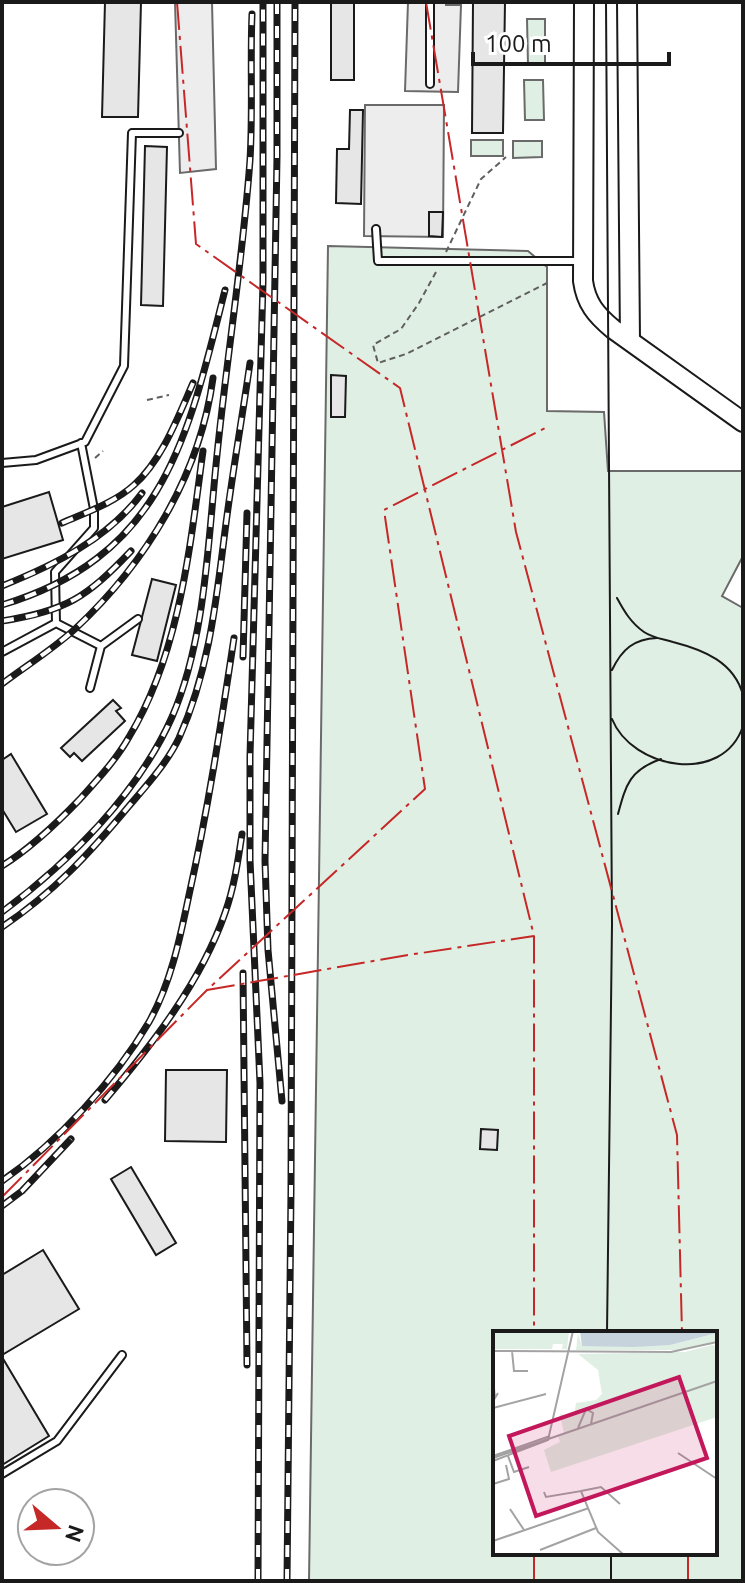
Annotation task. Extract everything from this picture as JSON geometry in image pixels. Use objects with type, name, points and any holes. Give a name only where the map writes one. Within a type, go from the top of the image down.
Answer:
[{"type":"main road","points":[[584,2],[583,261],[584,288],[589,304],[598,316],[630,341],[743,422]]},
{"type":"main road","points":[[627,2],[630,341]]},
{"type":"lane","points":[[430,2],[430,84]]},
{"type":"lane","points":[[2,463],[36,460],[85,442],[124,366],[132,133],[179,133]]},
{"type":"lane","points":[[376,229],[378,261],[583,261]]},
{"type":"lane","points":[[56,623],[55,572],[94,528],[94,509],[81,443]]},
{"type":"lane","points":[[90,688],[101,646],[138,619]]},
{"type":"lane","points":[[56,623],[101,646]]},
{"type":"lane","points":[[2,652],[56,623]]},
{"type":"lane","points":[[2,1474],[57,1441],[122,1355]]},
{"type":"path","points":[[373,345],[378,363],[406,354],[547,283]]},
{"type":"path","points":[[147,400],[169,395]]},
{"type":"green space","points":[[527,19],[545,19],[545,64],[528,65]]},
{"type":"green space","points":[[524,80],[543,80],[544,120],[525,120]]},
{"type":"green space","points":[[471,140],[503,140],[503,156],[471,156]]},
{"type":"green space","points":[[513,141],[542,141],[542,157],[513,158]]},
{"type":"green space","points":[[328,246],[528,251],[547,267],[547,411],[604,412],[608,471],[743,471],[743,556],[722,596],[743,608],[743,1581],[309,1581]]},
{"type":"shaded area","points":[[175,2],[212,2],[216,169],[180,173]]},
{"type":"shaded area","points":[[408,2],[461,5],[458,92],[405,91]]},
{"type":"shaded area","points":[[365,105],[444,105],[443,237],[364,236]]},
{"type":"building","points":[[105,2],[141,2],[138,117],[102,117]]},
{"type":"building","points":[[331,2],[354,2],[354,80],[331,80]]},
{"type":"building","points":[[473,2],[505,2],[503,133],[472,133]]},
{"type":"building","points":[[350,110],[363,110],[361,204],[336,203],[337,149],[349,149]]},
{"type":"building","points":[[145,146],[167,147],[163,306],[141,305]]},
{"type":"building","points":[[429,212],[443,212],[442,237],[429,236]]},
{"type":"building","points":[[331,375],[346,376],[345,417],[331,417]]},
{"type":"building","points":[[49,492],[63,540],[2,559],[2,507]]},
{"type":"building","points":[[152,579],[176,585],[157,661],[132,655]]},
{"type":"building","points":[[113,700],[121,708],[116,711],[125,721],[82,761],[74,753],[70,757],[61,748]]},
{"type":"building","points":[[11,754],[47,814],[16,832],[2,809],[2,760]]},
{"type":"building","points":[[166,1070],[227,1070],[226,1142],[165,1141]]},
{"type":"building","points":[[481,1129],[498,1130],[497,1150],[480,1149]]},
{"type":"building","points":[[131,1167],[176,1243],[156,1255],[111,1179]]},
{"type":"building","points":[[43,1250],[79,1309],[2,1355],[2,1275]]},
{"type":"building","points":[[2,1357],[49,1436],[2,1465]]},
{"type":"tram line","points":[[606,2],[612,924],[607,1331]]},
{"type":"tram line","points":[[617,598],[632,621],[644,632],[716,659],[733,674],[743,695]]},
{"type":"tram line","points":[[612,670],[630,646],[657,638]]},
{"type":"tram line","points":[[612,719],[623,736],[638,750],[678,764],[698,763],[717,757],[732,745],[743,726]]},
{"type":"tram line","points":[[618,814],[631,779],[642,768],[661,759]]},
{"type":"tram line","points":[[611,1555],[611,1581]]},
{"type":"railway","points":[[258,1581],[260,1083],[250,860],[250,756],[263,282],[263,2]]},
{"type":"railway","points":[[277,2],[265,861],[268,950],[282,1101]]},
{"type":"railway","points":[[287,1581],[295,2]]},
{"type":"railway","points":[[2,912],[52,872],[121,800],[158,745],[172,717],[192,655],[204,588],[247,197],[251,142],[252,14]]},
{"type":"railway","points":[[2,605],[57,583],[100,556],[134,522],[161,484],[181,441],[197,394],[225,290]]},
{"type":"railway","points":[[2,927],[38,900],[85,856],[156,774],[179,738],[198,687],[210,636],[250,363]]},
{"type":"railway","points":[[2,684],[75,629],[125,576],[146,546],[166,515],[196,449],[213,378]]},
{"type":"railway","points":[[62,523],[118,497],[144,475],[168,437],[193,383]]},
{"type":"railway","points":[[2,866],[43,835],[93,784],[124,745],[146,704],[160,670],[180,598],[203,451]]},
{"type":"railway","points":[[2,586],[79,549],[113,524],[142,493]]},
{"type":"railway","points":[[243,657],[247,513]]},
{"type":"railway","points":[[2,621],[43,612],[74,600],[101,580],[131,551]]},
{"type":"railway","points":[[2,1181],[64,1129],[102,1088],[149,1022],[163,992],[178,944],[196,863],[234,638]]},
{"type":"railway","points":[[105,1100],[174,1012],[203,964],[228,904],[242,834]]},
{"type":"railway","points":[[243,973],[247,1365]]},
{"type":"railway","points":[[2,1206],[22,1191],[71,1139]]},
{"type":"power","points":[[177,2],[196,244],[400,388],[534,936],[534,1331]]},
{"type":"power","points":[[426,2],[516,532],[677,1135],[682,1331]]},
{"type":"power","points":[[2,1197],[207,990],[425,789],[384,510],[549,426]]},
{"type":"power","points":[[207,990],[534,936]]},
{"type":"power","points":[[534,1555],[534,1581]]},
{"type":"power","points":[[688,1555],[688,1581]]}]
